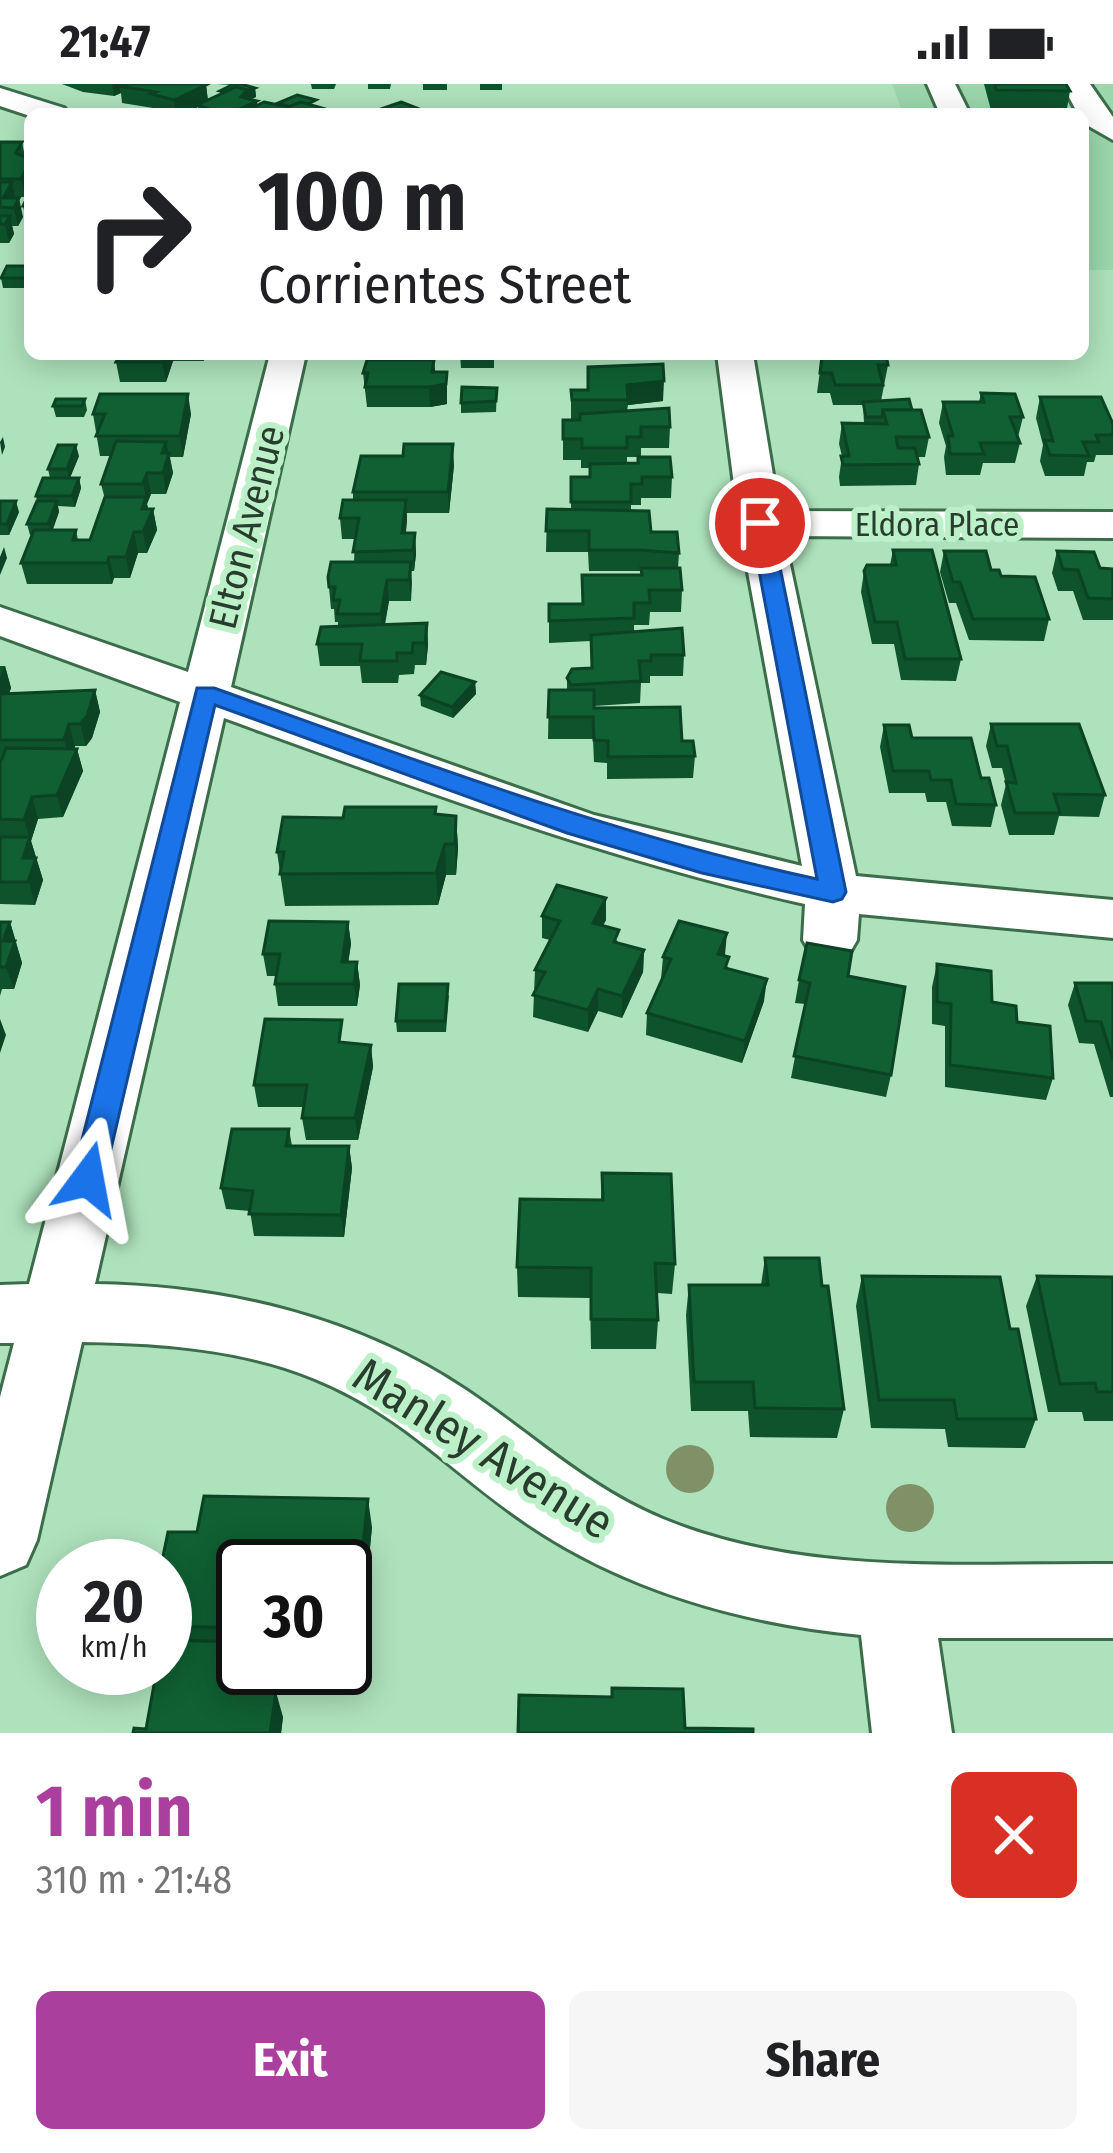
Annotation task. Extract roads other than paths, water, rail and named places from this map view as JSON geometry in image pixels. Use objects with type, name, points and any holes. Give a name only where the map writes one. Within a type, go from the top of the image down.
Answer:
[{"type":"street","points":[[1076,84],[1095,118],[1113,134]]},
{"type":"street","points":[[0,97],[35,108]]},
{"type":"street","name":"Elton Avenue","points":[[0,1540],[28,1313],[206,693],[287,360]]},
{"type":"street","points":[[736,360],[760,523],[831,916]]},
{"type":"street","name":"Eldora Place","points":[[760,523],[1113,525]]},
{"type":"street","points":[[0,621],[576,827],[702,863],[831,916],[1113,920]]},
{"type":"street","name":"Manley Avenue","points":[[28,1313],[189,1316],[276,1333],[360,1364],[436,1409],[551,1499],[649,1550],[738,1580],[842,1596],[1113,1600]]},
{"type":"street","points":[[894,1598],[912,1733]]}]
